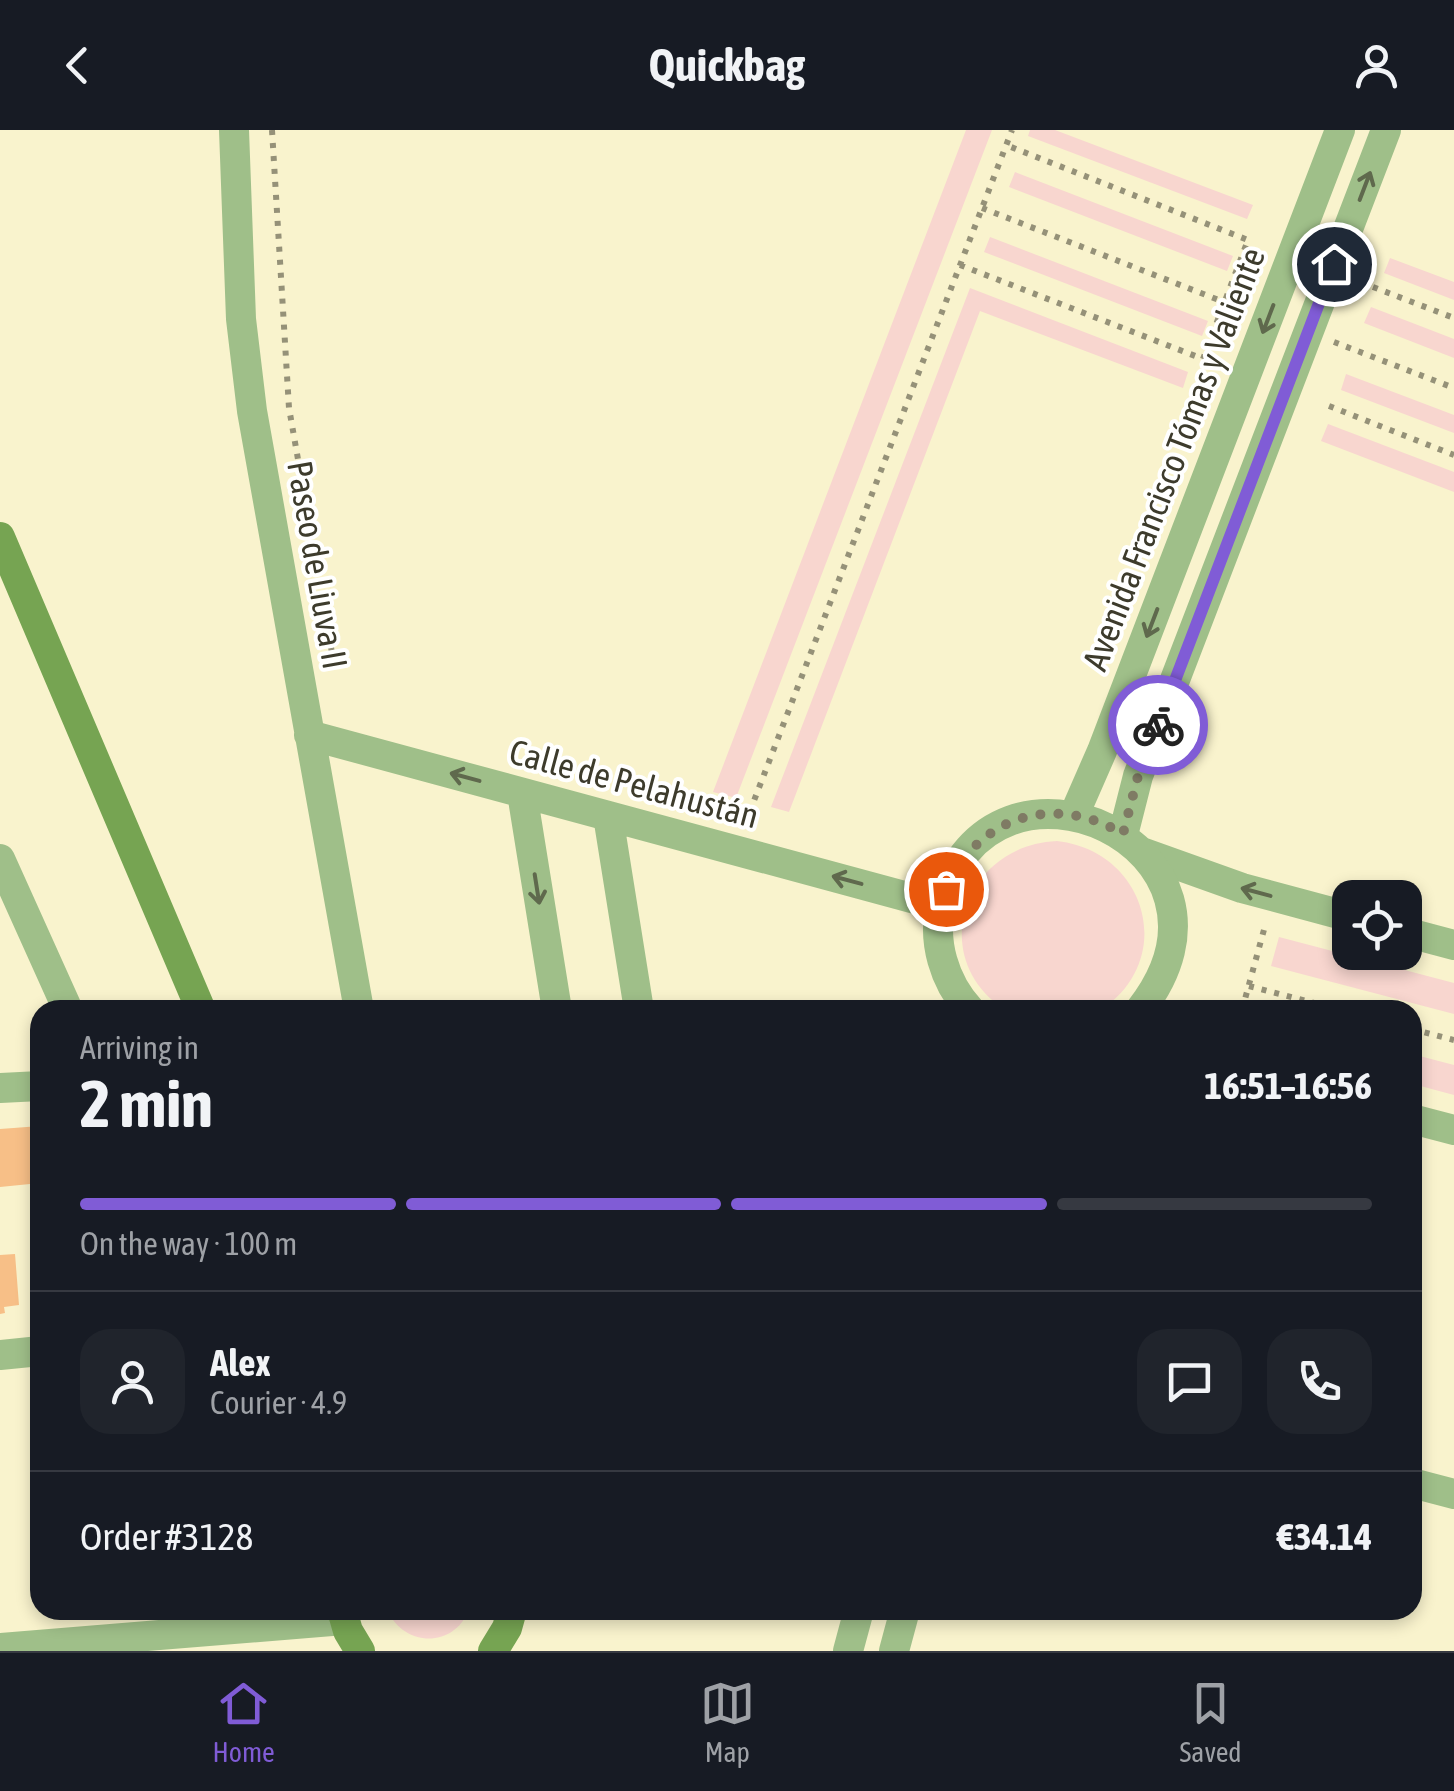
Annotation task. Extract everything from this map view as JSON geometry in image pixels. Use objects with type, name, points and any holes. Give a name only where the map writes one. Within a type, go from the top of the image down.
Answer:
[{"type":"main road","points":[[0,536],[197,1000]]},
{"type":"main road","points":[[344,1620],[360,1651]]},
{"type":"main road","points":[[496,1649],[508,1620]]},
{"type":"street","name":"Paseo de Liuva II","points":[[234,130],[236,228],[246,356],[308,735],[357,1000]]},
{"type":"street","name":"Avenida Francisco Tómas y Valiente","points":[[1074,814],[1102,751],[1340,130]]},
{"type":"street","points":[[1146,1000],[1163,974],[1172,932],[1165,890],[1133,844],[1138,776],[1386,130]]},
{"type":"street","name":"Calle de Pelahustán","points":[[308,735],[941,906]]},
{"type":"street","points":[[522,793],[555,1000]]},
{"type":"street","points":[[962,1000],[943,965],[938,936],[941,906],[953,872],[963,858],[990,833],[1022,818],[1074,814],[1108,825],[1133,844],[1242,888],[1332,912]]},
{"type":"street","points":[[608,816],[637,1000]]},
{"type":"street","points":[[0,859],[63,1000]]},
{"type":"street","points":[[1422,936],[1454,944]]},
{"type":"street","points":[[0,1088],[30,1086]]},
{"type":"street","points":[[1422,1122],[1454,1130]]},
{"type":"street","points":[[0,1355],[30,1353]]},
{"type":"street","points":[[1422,1486],[1454,1494]]},
{"type":"street","points":[[0,1648],[290,1620]]},
{"type":"street","points":[[848,1651],[856,1620]]},
{"type":"street","points":[[894,1651],[903,1620]]},
{"type":"path","points":[[272,130],[288,408],[332,653]]},
{"type":"path","points":[[754,803],[1012,130]]},
{"type":"path","points":[[960,265],[1203,359],[1248,240],[1006,145]]},
{"type":"path","points":[[982,208],[1224,302]]},
{"type":"path","points":[[1373,287],[1454,318]]},
{"type":"path","points":[[1350,348],[1454,388]]},
{"type":"path","points":[[1329,406],[1454,454]]},
{"type":"path","points":[[1245,1000],[1265,926]]},
{"type":"path","points":[[1249,986],[1303,1000]]},
{"type":"path","points":[[1422,1032],[1454,1040]]},
{"type":"shaded area","points":[[966,130],[992,130],[736,798],[713,792]]},
{"type":"shaded area","points":[[1030,130],[1055,130],[1253,205],[1247,219],[1028,136]]},
{"type":"shaded area","points":[[1015,172],[1233,256],[1227,271],[1009,187]]},
{"type":"shaded area","points":[[990,237],[1208,321],[1202,336],[984,252]]},
{"type":"shaded area","points":[[1390,258],[1454,282],[1454,300],[1384,273]]},
{"type":"shaded area","points":[[970,288],[1188,372],[1183,388],[980,311],[789,812],[771,807]]},
{"type":"shaded area","points":[[1371,307],[1454,339],[1454,358],[1364,323]]},
{"type":"shaded area","points":[[1346,374],[1454,415],[1454,433],[1341,390]]},
{"type":"shaded area","points":[[1328,424],[1454,472],[1454,492],[1321,441]]},
{"type":"shaded area","points":[[1057,841],[1088,849],[1112,864],[1130,885],[1141,910],[1144,936],[1139,963],[1125,988],[1112,1000],[994,1000],[980,988],[966,962],[962,934],[966,907],[979,882],[998,862],[1025,847]]},
{"type":"shaded area","points":[[1279,937],[1332,951],[1332,970],[1405,970],[1454,983],[1454,1014],[1422,1006],[1422,1000],[1401,1000],[1271,966]]},
{"type":"shaded area","points":[[1422,1057],[1454,1065],[1454,1095],[1422,1086]]},
{"type":"shaded area","points":[[464,1620],[452,1632],[428,1638],[416,1637],[395,1622]]},
{"type":"building","points":[[30,1127],[30,1184],[0,1187],[0,1129]]},
{"type":"building","points":[[15,1254],[19,1305],[4,1307],[5,1313],[0,1314],[0,1255]]},
{"type":"way so far","points":[[946,889],[953,872],[976,844],[1005,824],[1022,818],[1074,814],[1123,834],[1138,776],[1158,725]]},
{"type":"route","points":[[1158,725],[1334,264]]}]
